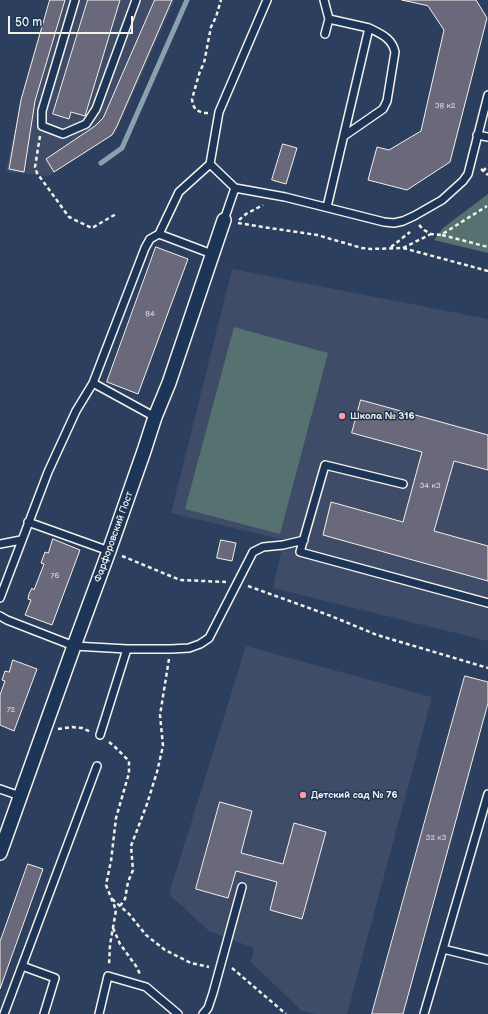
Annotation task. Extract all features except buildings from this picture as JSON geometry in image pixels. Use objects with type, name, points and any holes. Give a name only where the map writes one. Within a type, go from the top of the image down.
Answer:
[{"type":"street","name":"Фарфоровский Пост","points":[[0,853],[109,551],[155,417],[169,383],[224,220]]},
{"type":"lane","points":[[75,0],[42,111],[42,126],[63,134],[86,124],[96,109],[136,0]]},
{"type":"lane","points":[[0,598],[48,472],[76,411],[93,383],[145,248],[150,239],[159,234],[179,192],[210,164],[219,112],[267,0]]},
{"type":"lane","points":[[324,0],[329,19],[325,34]]},
{"type":"lane","points":[[329,19],[369,28],[382,34],[390,40],[394,46],[395,52],[387,101],[383,109],[344,136]]},
{"type":"lane","points":[[327,207],[369,28]]},
{"type":"lane","points":[[210,164],[235,188],[327,207],[384,222],[394,223],[404,221],[442,200],[463,181],[468,174],[488,95]]},
{"type":"lane","points":[[477,135],[488,137]]},
{"type":"lane","points":[[224,220],[235,188]]},
{"type":"lane","points":[[159,234],[212,254]]},
{"type":"lane","points":[[93,383],[155,417]]},
{"type":"lane","points":[[403,484],[325,465],[300,552],[488,603]]},
{"type":"lane","points":[[28,522],[109,551]]},
{"type":"lane","points":[[0,544],[21,540]]},
{"type":"lane","points":[[0,616],[74,646],[127,649],[189,648],[200,644],[209,638],[253,552],[263,547],[284,545],[304,540]]},
{"type":"lane","points":[[100,736],[127,649]]},
{"type":"lane","points":[[4,1014],[97,766]]},
{"type":"lane","points":[[0,788],[20,796]]},
{"type":"lane","points":[[424,1014],[488,794]]},
{"type":"lane","points":[[203,1014],[208,1008],[220,969],[242,887]]},
{"type":"lane","points":[[443,949],[488,960]]},
{"type":"lane","points":[[22,966],[55,978],[44,1014]]},
{"type":"lane","points":[[99,1014],[108,976],[146,987],[178,1014]]},
{"type":"path","points":[[219,112],[203,113],[196,110],[192,99],[200,71],[204,63],[211,27],[216,17],[221,0]]},
{"type":"path","points":[[42,126],[35,167],[37,174],[69,217],[92,228],[116,214]]},
{"type":"path","points":[[483,171],[488,166]]},
{"type":"path","points":[[285,198],[262,205],[236,222],[317,235],[362,248],[403,248],[488,271]]},
{"type":"path","points":[[441,235],[487,206],[488,202]]},
{"type":"path","points":[[414,216],[424,230],[431,234],[441,235],[488,247]]},
{"type":"path","points":[[390,248],[420,225]]},
{"type":"path","points":[[403,248],[431,234]]},
{"type":"path","points":[[109,551],[180,580],[237,583],[254,588],[305,606],[377,635],[488,668]]},
{"type":"path","points":[[120,906],[125,899],[132,870],[131,846],[147,804],[163,746],[160,715],[171,649]]},
{"type":"path","points":[[44,728],[82,728],[100,736],[115,747],[129,761],[129,773],[116,818],[111,861],[106,885],[116,910],[110,945],[108,976]]},
{"type":"path","points":[[112,898],[129,914],[146,935],[165,950],[191,963],[220,969]]},
{"type":"path","points":[[113,927],[120,944],[136,966],[146,987]]},
{"type":"path","points":[[222,959],[286,1014]]},
{"type":"shaded area","points":[[50,0],[175,0],[116,132],[49,176],[6,172],[22,95]]},
{"type":"shaded area","name":"Школа № 316","points":[[232,269],[488,319],[488,641],[273,588],[284,540],[171,513]]},
{"type":"shaded area","name":"Детский сад № 76","points":[[246,646],[432,697],[347,1014],[315,1014],[302,1011],[251,962],[254,948],[209,931],[169,894]]},
{"type":"green space","points":[[488,194],[488,253],[434,240],[443,228]]},
{"type":"green space","points":[[234,327],[328,353],[280,534],[185,509]]},
{"type":"waterway","points":[[101,163],[122,148],[187,0]]},
{"type":"place","name":"Школа № 316","points":[[342,416]]},
{"type":"place","name":"Детский сад № 76","points":[[303,795]]}]
